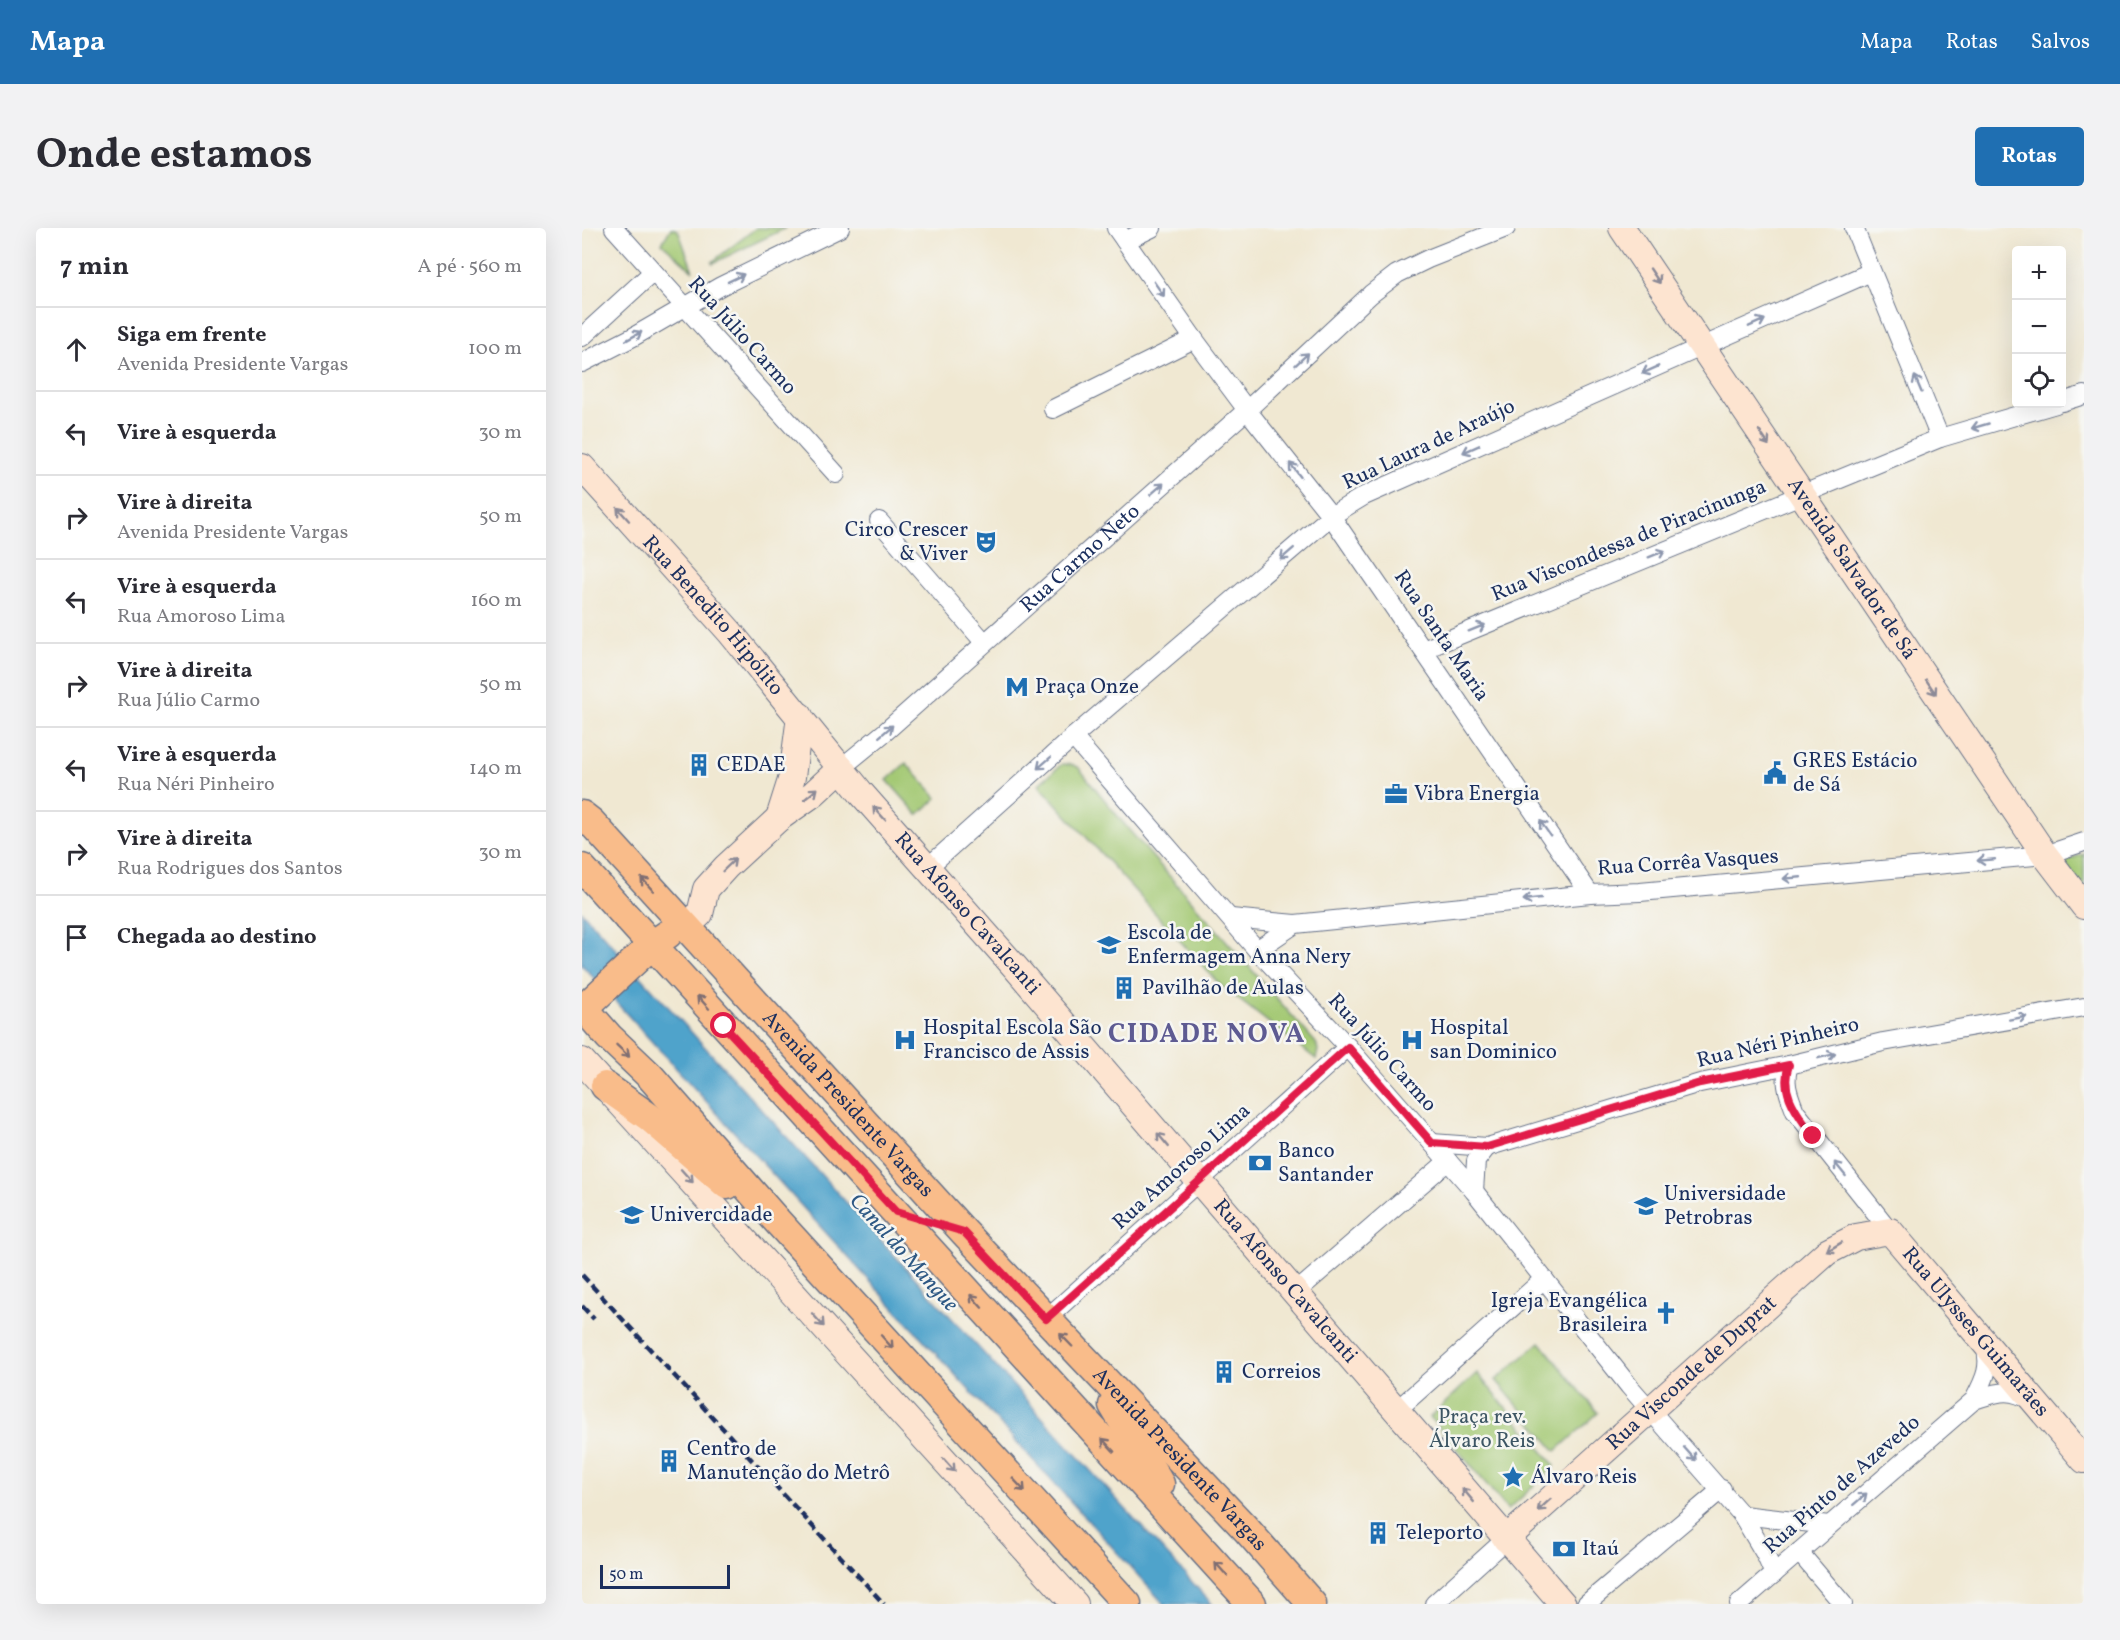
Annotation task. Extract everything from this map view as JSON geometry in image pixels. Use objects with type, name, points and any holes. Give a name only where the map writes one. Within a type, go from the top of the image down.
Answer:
[{"type":"main road","name":"Avenida Presidente Vargas","points":[[585,817],[964,1232],[1246,1529],[1312,1604]]},
{"type":"main road","name":"Avenida Presidente Vargas","points":[[582,868],[642,954],[896,1212],[1252,1604]]},
{"type":"main road","points":[[686,927],[673,930],[642,954],[589,1002],[609,1037],[650,1076],[777,1221],[1127,1604]]},
{"type":"main road","points":[[605,1086],[649,1117],[717,1178],[777,1221]]},
{"type":"main road","points":[[896,1212],[964,1232]]},
{"type":"main road","points":[[1086,1361],[1190,1535]]},
{"type":"street","name":"Rua Júlio Carmo","points":[[614,228],[837,474]]},
{"type":"street","points":[[582,363],[633,337],[684,305],[840,228]]},
{"type":"street","points":[[1120,235],[1152,228]]},
{"type":"street","name":"Rua Carmo Neto","points":[[686,927],[700,914],[706,889],[726,867],[779,818],[813,794],[894,724],[1247,410],[1371,294],[1397,274],[1506,228]]},
{"type":"street","name":"Avenida Salvador de Sá","points":[[1622,228],[2045,855],[2084,906]]},
{"type":"street","points":[[1854,228],[1940,438]]},
{"type":"street","name":"Rua Santa Maria","points":[[1120,235],[1247,410],[1331,516],[1590,894]]},
{"type":"street","points":[[582,337],[653,272]]},
{"type":"street","name":"Rua Laura de Araújo","points":[[927,868],[1073,737],[1331,516],[1364,496],[1872,272]]},
{"type":"street","points":[[1053,409],[1194,339]]},
{"type":"street","points":[[2066,400],[2084,395]]},
{"type":"street","name":"Rua Viscondessa de Piracinunga","points":[[1423,650],[1940,438],[2042,408]]},
{"type":"street","name":"Rua Benedito Hipólito","points":[[582,467],[730,632],[841,768]]},
{"type":"street","points":[[879,521],[984,642]]},
{"type":"street","points":[[779,818],[792,777],[800,716]]},
{"type":"street","name":"Rua Júlio Carmo","points":[[1073,737],[1257,950],[1348,1047],[1474,1191],[1650,1410],[1742,1515],[1774,1574]]},
{"type":"street","name":"Rua Afonso Cavalcanti","points":[[841,768],[1563,1604]]},
{"type":"street","name":"Rua Corrêa Vasques","points":[[1231,918],[1295,924],[1590,894],[1640,892],[2045,855],[2084,842]]},
{"type":"street","name":"Rua Corrêa Vasques","points":[[1257,950],[1295,924]]},
{"type":"street","name":"Rua Néri Pinheiro","points":[[1432,1143],[1487,1147],[1700,1083],[1789,1065],[1883,1042],[2084,1007]]},
{"type":"street","name":"Rua Amoroso Lima","points":[[1046,1319],[1348,1047]]},
{"type":"street","points":[[582,1061],[1075,1604]]},
{"type":"street","points":[[1789,1065],[1785,1078],[1796,1111],[1890,1231]]},
{"type":"street","points":[[1474,1191],[1476,1161],[1487,1147]]},
{"type":"street","points":[[1295,1293],[1448,1161]]},
{"type":"street","name":"Rua Ulysses Guimarães","points":[[1890,1231],[2084,1460]]},
{"type":"street","name":"Rua Visconde de Duprat","points":[[1506,1539],[1827,1252],[1856,1237],[1890,1231]]},
{"type":"street","points":[[1397,1410],[1544,1279]]},
{"type":"street","name":"Rua Pinto de Azevedo","points":[[1739,1604],[1974,1400],[1983,1382],[1989,1356],[1984,1342]]},
{"type":"street","name":"Rua Pinto de Azevedo","points":[[1974,1400],[1996,1393],[2017,1392],[2037,1404]]},
{"type":"street","points":[[1586,1604],[1722,1490]]},
{"type":"street","points":[[1742,1515],[1829,1525]]},
{"type":"street","points":[[1434,1604],[1506,1539]]},
{"type":"street","points":[[1798,1552],[1843,1604]]},
{"type":"green space","points":[[671,228],[678,230],[693,271],[662,243]]},
{"type":"green space","points":[[756,228],[786,228],[712,262]]},
{"type":"green space","points":[[906,763],[937,798],[918,815],[887,780]]},
{"type":"green space","points":[[1062,764],[1079,768],[1129,830],[1316,1043],[1318,1050],[1316,1059],[1220,985],[1041,787],[1039,784]]},
{"type":"green space","points":[[2084,854],[2084,890],[2063,861]]},
{"type":"green space","points":[[1540,1342],[1598,1413],[1556,1451],[1496,1380]]},
{"type":"green space","name":"Praça rev. Álvaro Reis","points":[[1477,1373],[1555,1466],[1508,1510],[1430,1417]]},
{"type":"water","points":[[582,912],[1212,1604],[1164,1604],[582,965]]},
{"type":"railway","points":[[582,1275],[884,1604]]},
{"type":"railway","points":[[582,1306],[594,1319]]},
{"type":"place","name":"Circo Crescer & Viver","points":[[986,542]]},
{"type":"place","name":"Praça Onze","points":[[1017,687]]},
{"type":"place","name":"CEDAE","points":[[699,765]]},
{"type":"place","name":"GRES Estácio de Sá","points":[[1775,773]]},
{"type":"place","name":"Vibra Energia","points":[[1396,794]]},
{"type":"place","name":"Escola de Enfermagem Anna Nery","points":[[1109,945]]},
{"type":"place","name":"Pavilhão de Aulas","points":[[1124,988]]},
{"type":"place","name":"Hospital Escola São Francisco de Assis","points":[[905,1040]]},
{"type":"place","name":"Hospital san Dominico","points":[[1412,1040]]},
{"type":"place","name":"Banco Santander","points":[[1260,1163]]},
{"type":"place","name":"Universidade Petrobras","points":[[1646,1206]]},
{"type":"place","name":"Univercidade","points":[[632,1215]]},
{"type":"place","name":"Igreja Evangélica Brasileira","points":[[1666,1313]]},
{"type":"place","name":"Correios","points":[[1224,1372]]},
{"type":"place","name":"Centro de Manutenção do Metrô","points":[[669,1461]]},
{"type":"place","name":"Álvaro Reis","points":[[1513,1477]]},
{"type":"place","name":"Teleporto","points":[[1378,1533]]},
{"type":"place","name":"Itaú","points":[[1564,1549]]},
{"type":"district","name":"CIDADE NOVA","points":[[1207,1035]]},
{"type":"route","points":[[724,1026],[896,1212],[964,1232],[1046,1319],[1348,1047],[1432,1143],[1487,1147],[1700,1083],[1789,1065],[1785,1078],[1788,1092],[1796,1111],[1813,1136]]},
{"type":"water label","name":"Canal do Mangue","points":[[903,1253]]}]
